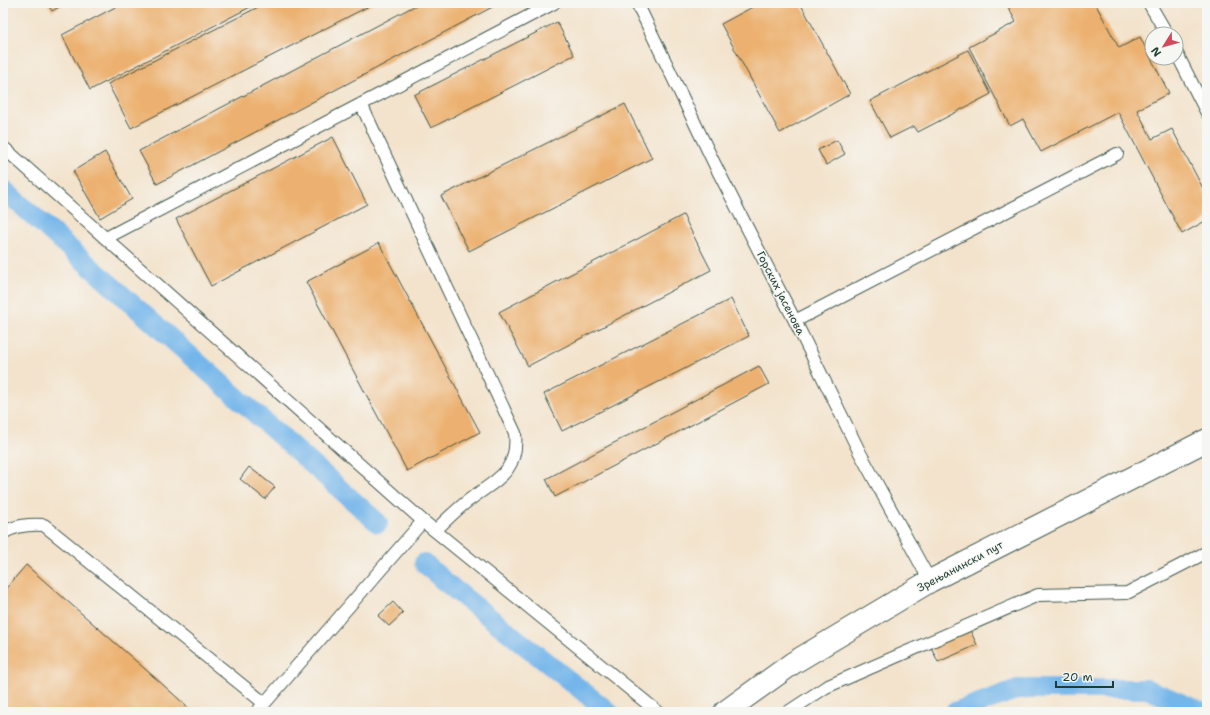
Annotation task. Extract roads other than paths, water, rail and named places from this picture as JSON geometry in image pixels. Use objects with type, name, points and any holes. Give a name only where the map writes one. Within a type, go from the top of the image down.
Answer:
[{"type":"main road","name":"Зрењанински пут","points":[[724,712],[800,659],[930,581],[1207,440]]},
{"type":"lane","points":[[106,238],[554,3]]},
{"type":"lane","name":"Горских јасенова","points":[[637,3],[715,165],[796,321],[860,453],[930,581]]},
{"type":"lane","points":[[1149,3],[1162,26]]},
{"type":"lane","points":[[1183,66],[1207,113]]},
{"type":"lane","points":[[361,104],[515,433],[515,450],[513,459],[504,474],[469,500],[435,531]]},
{"type":"lane","points":[[3,147],[435,531],[658,712]]},
{"type":"lane","points":[[796,321],[1116,154]]},
{"type":"lane","points":[[3,533],[18,526],[31,524],[44,525],[260,708],[424,521]]},
{"type":"lane","points":[[788,712],[826,687],[1038,595],[1127,593],[1207,552]]},
{"type":"waterway","points":[[3,189],[378,523]]},
{"type":"waterway","points":[[424,563],[445,582],[609,712]]},
{"type":"waterway","points":[[955,712],[1018,689],[1147,689],[1202,712]]}]
